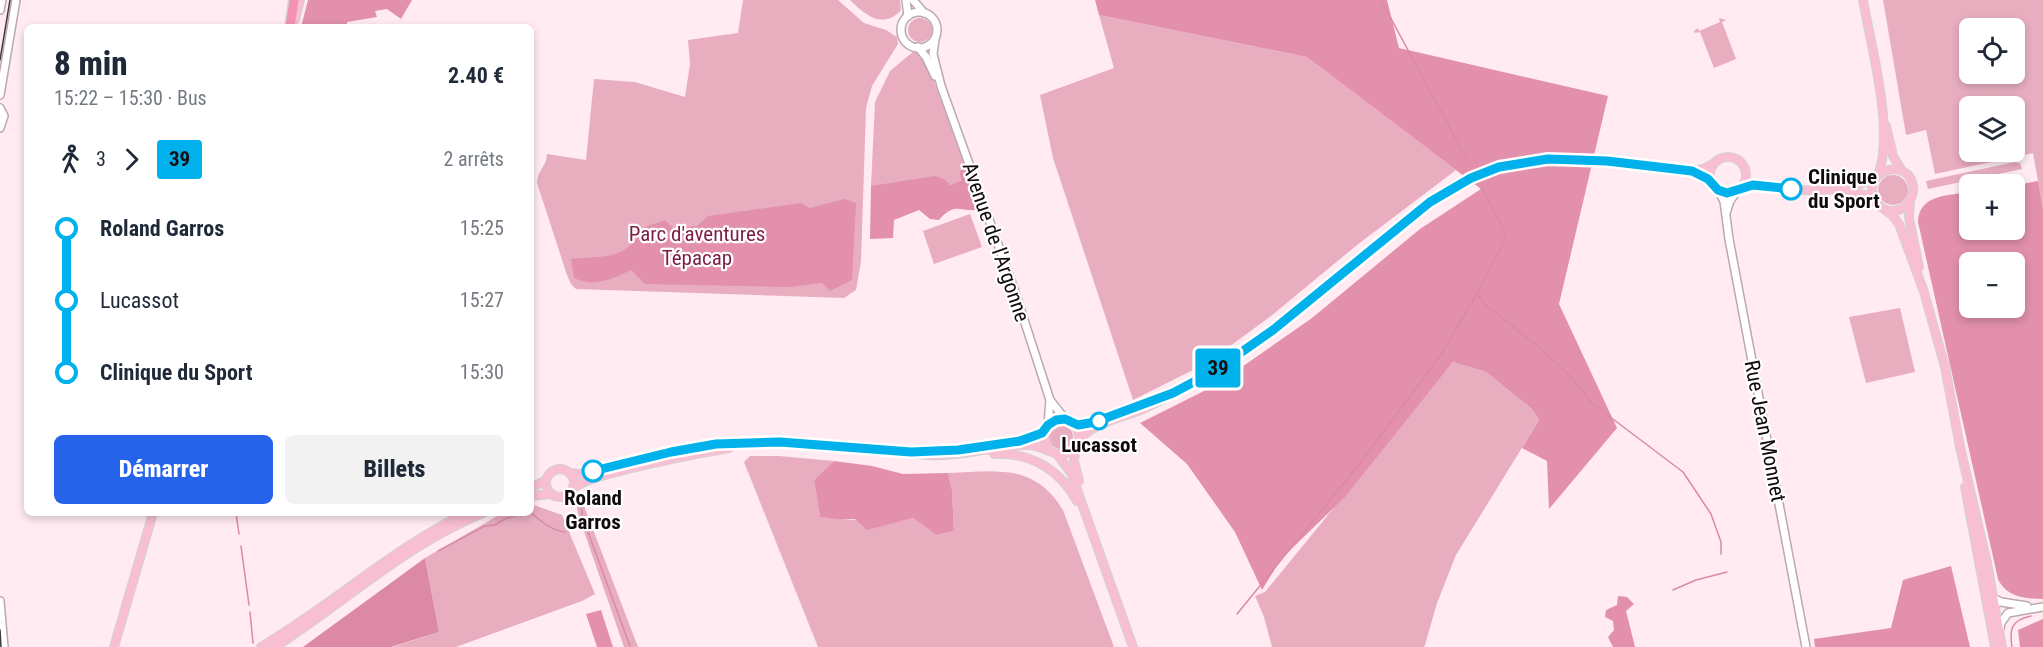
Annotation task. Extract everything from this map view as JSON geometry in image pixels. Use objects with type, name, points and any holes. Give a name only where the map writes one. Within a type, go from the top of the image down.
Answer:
[{"type":"highway","points":[[292,24],[294,0]]},
{"type":"main road","points":[[293,24],[300,0]]},
{"type":"main road","points":[[1863,0],[1883,116],[1893,156],[1912,183],[1913,195],[1910,201],[1909,218],[1924,292],[1945,367],[1995,647]]},
{"type":"main road","points":[[1876,203],[1872,191],[1882,159],[1883,116]]},
{"type":"main road","points":[[927,455],[968,454],[1028,445],[1067,453],[1083,436],[1096,428],[1141,410],[1216,370],[1251,346],[1430,202],[1482,173],[1519,162],[1548,159],[1607,161],[1692,171],[1703,169],[1721,158],[1732,157],[1742,162],[1755,179],[1767,186]]},
{"type":"main road","points":[[1713,164],[1710,173],[1715,186]]},
{"type":"main road","points":[[1692,171],[1727,193],[1753,185],[1794,190],[1831,189],[1859,185],[1889,169],[1903,171]]},
{"type":"main road","points":[[1738,190],[1746,180],[1746,170]]},
{"type":"main road","points":[[1831,189],[1865,195],[1885,209],[1899,224],[1924,292]]},
{"type":"main road","points":[[1885,209],[1899,210],[1910,201]]},
{"type":"main road","points":[[911,452],[998,446],[1035,436],[1056,420],[1065,419],[1074,424],[1095,422],[1173,393]]},
{"type":"main road","points":[[1074,424],[1078,432],[1074,461],[1097,543]]},
{"type":"main road","points":[[1046,427],[1044,441],[1071,472],[1133,647]]},
{"type":"main road","points":[[534,496],[552,494],[562,497],[584,482],[608,475],[682,456],[748,443]]},
{"type":"main road","points":[[534,486],[546,480],[551,471],[558,469],[582,474],[716,444],[801,443],[954,457],[1002,453],[1018,455],[1053,470],[1064,480],[1092,529]]},
{"type":"main road","points":[[1960,447],[2002,647]]},
{"type":"main road","points":[[570,473],[574,481],[572,489]]},
{"type":"main road","points":[[546,480],[547,488],[552,494]]},
{"type":"main road","points":[[113,646],[152,516]]},
{"type":"main road","points":[[261,647],[398,552],[461,516]]},
{"type":"main road","points":[[275,647],[304,629],[406,555],[477,516]]},
{"type":"street","points":[[0,10],[2,0]]},
{"type":"street","points":[[0,94],[16,0]]},
{"type":"street","points":[[906,0],[908,16],[903,25],[903,34],[907,42],[918,47],[927,46],[937,34],[936,24],[913,0]]},
{"type":"street","points":[[908,16],[919,12],[924,13]]},
{"type":"street","name":"Avenue de l'Argonne","points":[[934,39],[933,54],[941,86],[1014,289],[1050,400]]},
{"type":"street","name":"Avenue de l'Argonne","points":[[918,47],[926,57],[941,86]]},
{"type":"street","points":[[0,108],[4,117],[0,128]]},
{"type":"street","name":"Rue Jean Monnet","points":[[1715,186],[1724,201],[1806,647]]},
{"type":"street","points":[[1725,216],[1730,201],[1738,190]]},
{"type":"street","points":[[1050,400],[1065,419]]},
{"type":"street","points":[[1046,427],[1050,400]]},
{"type":"street","points":[[1993,598],[2009,604],[2039,607]]},
{"type":"street","points":[[0,601],[4,647]]},
{"type":"street","points":[[1999,630],[2008,614],[2039,607]]},
{"type":"green space","points":[[308,0],[412,0],[401,19],[387,9],[375,11],[377,17],[347,22],[347,24],[302,24]]},
{"type":"green space","name":"Parc d'aventures Tépacap","points":[[743,0],[838,0],[864,23],[886,30],[897,37],[898,44],[872,86],[866,108],[861,261],[856,290],[844,298],[576,289],[567,275],[537,183],[547,154],[586,160],[594,79],[635,82],[685,97],[690,64],[688,40],[738,33]]},
{"type":"green space","points":[[850,0],[900,0],[901,10],[888,19],[881,20],[868,15]]},
{"type":"green space","points":[[1095,0],[1387,0],[1399,48],[1608,96],[1559,304],[1617,428],[1549,509],[1547,461],[1522,448],[1539,420],[1532,409],[1486,372],[1453,362],[1344,498],[1281,559],[1262,590],[1235,532],[1187,464],[1140,423],[1216,385],[1312,318],[1420,229],[1481,189],[1307,57],[1099,15]]},
{"type":"green space","points":[[1883,0],[2043,0],[2043,209],[2033,153],[2025,155],[2025,96],[1959,96],[1959,162],[1991,162],[1935,174],[1926,130],[1906,135]]},
{"type":"green space","points":[[1099,15],[1307,57],[1456,170],[1357,245],[1271,316],[1207,363],[1133,400],[1053,158],[1040,95],[1114,68]]},
{"type":"green space","points":[[920,18],[925,19],[931,25],[931,35],[925,41],[920,42],[915,41],[909,35],[908,30],[909,25],[915,19]]},
{"type":"green space","points":[[1719,18],[1726,20],[1722,22],[1736,59],[1714,68],[1700,32],[1695,33],[1694,31],[1720,22]]},
{"type":"green space","points":[[914,51],[920,54],[931,73],[966,168],[959,171],[961,182],[950,185],[871,186],[875,102],[890,71]]},
{"type":"green space","points":[[2015,162],[2020,163],[2022,169],[1998,174],[1959,174],[1959,182],[1928,189],[1926,181]]},
{"type":"green space","points":[[966,168],[981,209],[954,209],[939,220],[930,219],[919,210],[894,220],[893,238],[870,239],[871,186],[935,176],[944,179],[950,185],[961,181],[959,171]]},
{"type":"green space","points":[[1893,175],[1904,179],[1908,190],[1904,201],[1893,205],[1882,201],[1878,190],[1882,179]]},
{"type":"green space","points":[[2038,181],[2043,209],[2043,599],[2017,596],[2006,590],[1998,579],[1918,222],[1923,206],[1929,201],[1959,194],[1959,240],[2025,240],[2025,183]]},
{"type":"green space","name":"Parc d'aventures Tépacap","points":[[845,199],[856,203],[852,280],[830,291],[822,283],[789,287],[645,284],[631,270],[596,282],[574,278],[571,259],[605,256],[622,251],[638,238],[645,227],[665,220],[673,228],[697,226],[708,216],[801,203],[810,208]]},
{"type":"green space","points":[[970,214],[982,247],[934,264],[923,231]]},
{"type":"green space","points":[[1900,308],[1915,372],[1866,383],[1849,317]]},
{"type":"green space","points":[[1453,362],[1486,372],[1532,409],[1539,420],[1456,555],[1437,603],[1424,647],[1272,647],[1264,617],[1255,596],[1265,592]]},
{"type":"green space","points":[[1061,425],[1066,426],[1072,432],[1072,442],[1066,448],[1061,449],[1056,448],[1050,442],[1049,437],[1050,432],[1056,426]]},
{"type":"green space","points":[[750,456],[834,461],[814,480],[820,517],[891,523],[913,518],[936,535],[954,531],[952,490],[948,473],[998,471],[1027,477],[1040,484],[1052,495],[1063,510],[1114,647],[818,647],[744,462]]},
{"type":"green space","points":[[834,461],[872,466],[903,474],[948,473],[952,490],[954,531],[936,535],[913,518],[867,530],[855,519],[820,517],[814,480]]},
{"type":"green space","points":[[590,493],[584,506],[638,647],[624,647],[578,514],[576,502],[582,495]]},
{"type":"green space","points":[[534,505],[562,515],[595,594],[582,601],[456,647],[393,647],[439,632],[425,558],[497,516],[534,516]]},
{"type":"green space","points":[[1951,566],[1970,647],[1815,647],[1814,639],[1891,628],[1903,580]]},
{"type":"green space","points":[[1618,596],[1627,597],[1634,604],[1626,611],[1635,647],[1613,647],[1608,637],[1614,630],[1613,621],[1605,617],[1606,610],[1617,605]]},
{"type":"green space","points":[[601,610],[613,647],[597,647],[586,614]]},
{"type":"green space","points":[[2043,619],[2043,647],[2020,647],[2018,630]]},
{"type":"shaded area","points":[[425,558],[439,632],[391,647],[303,647]]},
{"type":"waterway","points":[[1381,0],[1465,156]]},
{"type":"waterway","points":[[1482,188],[1506,234],[1477,293],[1483,303],[1540,348],[1568,374],[1593,404],[1683,472],[1711,514],[1721,542],[1721,554]]},
{"type":"waterway","points":[[1237,614],[1361,462],[1440,356],[1477,294]]},
{"type":"waterway","points":[[585,496],[582,506],[585,524],[630,646]]},
{"type":"waterway","points":[[534,515],[551,528],[565,532]]},
{"type":"waterway","points":[[236,516],[239,534]]},
{"type":"waterway","points":[[438,551],[485,526],[495,525],[514,516]]},
{"type":"waterway","points":[[241,546],[249,605]]},
{"type":"waterway","points":[[1673,590],[1696,580],[1727,572]]},
{"type":"waterway","points":[[250,612],[253,643]]},
{"type":"waterway","points":[[2012,647],[2013,626],[2020,620],[2031,616]]},
{"type":"tram line","points":[[0,60],[10,0]]},
{"type":"tram line","points":[[0,630],[1,647]]},
{"type":"bus line","name":"39","points":[[593,471],[671,452],[716,444],[780,442],[911,452],[958,450],[1020,441],[1042,433],[1051,422],[1060,419],[1078,425],[1095,422],[1173,393],[1216,370],[1273,330],[1430,202],[1482,173],[1519,162],[1548,159],[1607,161],[1692,171],[1708,179],[1718,190],[1727,193],[1753,185],[1791,189]]},
{"type":"place","name":"Clinique du Sport","points":[[1791,189]]},
{"type":"place","name":"Lucassot","points":[[1099,421]]},
{"type":"place","name":"Roland Garros","points":[[593,471]]}]
